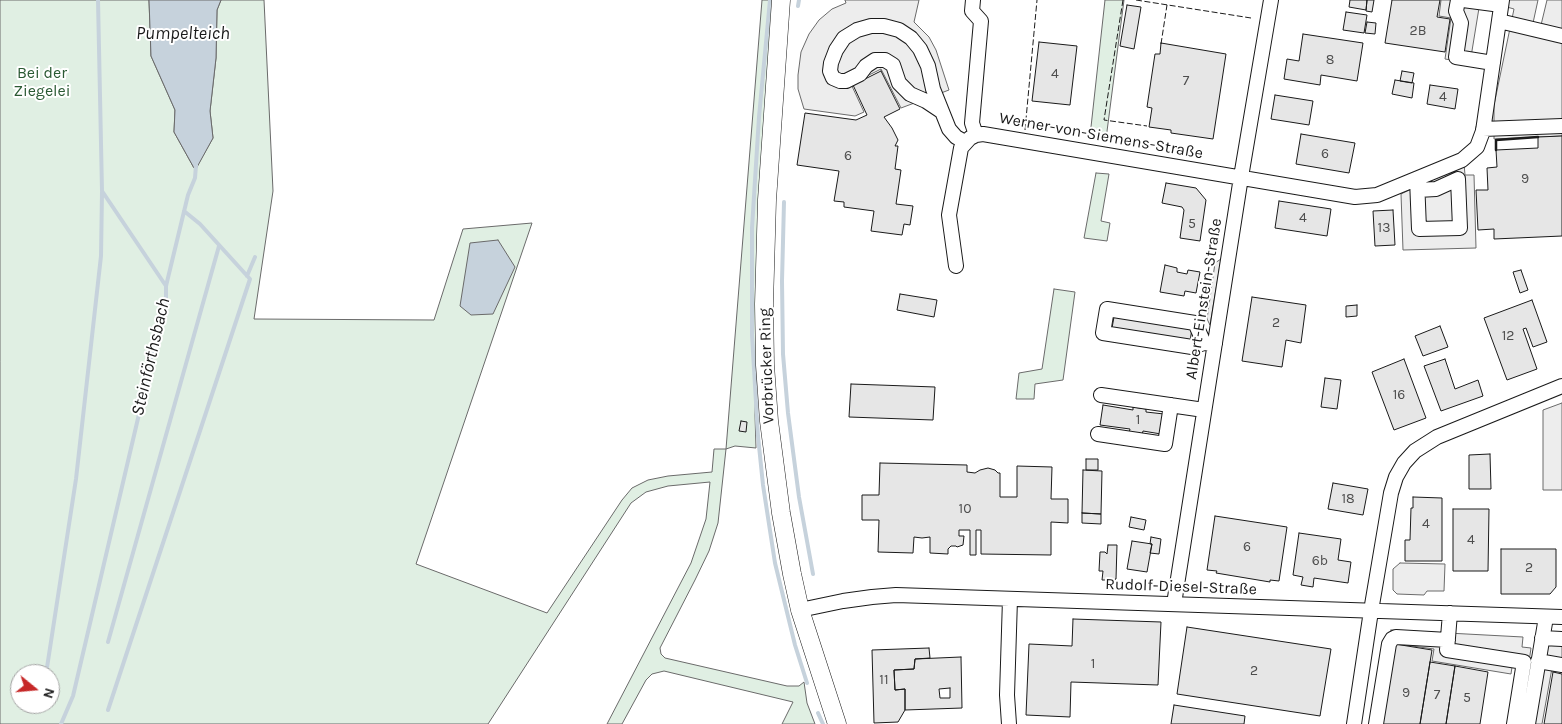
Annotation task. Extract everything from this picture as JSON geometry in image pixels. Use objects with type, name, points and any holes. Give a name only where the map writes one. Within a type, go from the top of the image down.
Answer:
[{"type":"main road","name":"Vorbrücker Ring","points":[[781,0],[767,200],[764,304],[765,365],[769,421],[781,513],[800,610],[836,724]]},
{"type":"street","points":[[956,266],[949,215],[958,156],[970,139],[972,123],[981,21],[972,11],[973,0]]},
{"type":"street","name":"Albert-Einstein-Straße","points":[[1174,604],[1204,410],[1209,344],[1241,177],[1271,0]]},
{"type":"street","points":[[1458,0],[1456,11],[1461,23],[1456,57],[1493,63]]},
{"type":"street","points":[[1462,0],[1501,3]]},
{"type":"street","name":"Werner-von-Siemens-Straße","points":[[970,139],[983,134],[1355,197],[1377,195],[1418,185],[1462,160],[1477,147],[1483,129],[1501,3]]},
{"type":"street","points":[[1499,21],[1562,36]]},
{"type":"street","points":[[942,112],[926,101],[910,94],[899,83],[893,66],[885,60],[875,60],[866,66],[860,74],[846,81],[833,78],[830,71],[831,63],[836,50],[844,38],[857,30],[871,26],[884,26],[899,30],[911,38],[920,49],[928,66],[933,89],[949,129],[956,137],[970,139]]},
{"type":"street","points":[[1483,129],[1562,126]]},
{"type":"street","points":[[1107,309],[1195,323],[1209,344],[1192,347],[1103,333],[1107,309]]},
{"type":"street","points":[[1354,724],[1391,493],[1396,477],[1404,463],[1415,451],[1437,437],[1562,386]]},
{"type":"street","points":[[1101,395],[1204,410]]},
{"type":"street","points":[[1098,434],[1165,444],[1171,405]]},
{"type":"street","name":"Rudolf-Diesel-Straße","points":[[800,610],[843,601],[888,596],[1562,617]]},
{"type":"street","points":[[1009,724],[1007,695],[1010,599]]},
{"type":"street","points":[[1450,613],[1447,650],[1524,662],[1514,724]]},
{"type":"street","points":[[1528,724],[1546,617]]},
{"type":"street","points":[[1376,724],[1389,644],[1392,639],[1396,637],[1448,640]]},
{"type":"street","points":[[1542,638],[1562,639]]},
{"type":"street","points":[[1538,661],[1562,665]]},
{"type":"green space","name":"Bei der Ziegelei","points":[[0,0],[149,0],[151,56],[175,110],[174,132],[194,168],[196,168],[213,138],[210,111],[216,58],[217,10],[221,0],[264,0],[273,191],[254,319],[434,320],[463,229],[532,223],[416,564],[547,613],[622,500],[632,488],[648,480],[668,476],[712,472],[714,449],[726,449],[718,523],[709,551],[660,648],[661,654],[665,658],[787,686],[799,686],[804,682],[807,703],[815,724],[782,724],[793,702],[664,671],[652,674],[646,680],[622,724],[607,724],[691,563],[706,519],[710,482],[668,486],[646,492],[631,503],[488,724],[0,724]]},
{"type":"green space","points":[[762,0],[773,0],[761,202],[755,415],[756,448],[735,446],[726,449]]},
{"type":"green space","points":[[1105,0],[1124,0],[1106,139],[1090,136]]},
{"type":"green space","points":[[1096,173],[1109,174],[1101,221],[1110,223],[1107,241],[1084,238]]},
{"type":"green space","points":[[1054,289],[1075,292],[1063,380],[1035,384],[1034,399],[1016,399],[1019,373],[1042,369]]},
{"type":"shaded area","points":[[845,0],[919,0],[914,22],[929,37],[936,50],[949,90],[901,108],[881,69],[851,84],[864,112],[855,116],[804,109],[798,89],[801,52],[809,34],[819,20],[832,9],[846,3]]},
{"type":"shaded area","points":[[1441,0],[1471,0],[1479,8],[1470,63],[1445,59],[1451,18],[1439,16]]},
{"type":"shaded area","points":[[1508,0],[1538,0],[1533,23],[1541,25],[1547,0],[1562,0],[1562,136],[1494,139],[1494,105],[1514,9],[1507,7]]},
{"type":"shaded area","points":[[1464,163],[1465,175],[1474,175],[1476,248],[1403,250],[1401,194]]},
{"type":"shaded area","points":[[1221,259],[1210,325],[1207,319],[1215,263]]},
{"type":"shaded area","points":[[1562,403],[1562,490],[1543,490],[1543,410]]},
{"type":"shaded area","points":[[1400,563],[1445,564],[1444,591],[1427,591],[1424,595],[1397,594],[1393,590],[1393,569]]},
{"type":"shaded area","points":[[1391,630],[1523,637],[1522,647],[1531,648],[1528,669],[1512,667],[1511,674],[1432,661],[1434,649],[1390,643]]},
{"type":"shaded area","points":[[1538,636],[1562,636],[1562,670],[1552,668],[1542,724],[1523,724]]},
{"type":"water","name":"Pumpelteich","points":[[149,0],[221,0],[217,10],[216,58],[210,111],[213,138],[196,169],[174,132],[175,110],[151,56]]},
{"type":"water","points":[[498,240],[515,267],[493,314],[471,315],[460,306],[470,243]]},
{"type":"building","points":[[1350,0],[1367,0],[1366,10],[1349,7]]},
{"type":"building","points":[[1367,0],[1374,0],[1372,12],[1366,11]]},
{"type":"building","points":[[1392,0],[1440,0],[1437,17],[1450,19],[1445,52],[1385,43]]},
{"type":"building","points":[[1127,5],[1141,7],[1134,49],[1120,46]]},
{"type":"building","points":[[1346,12],[1367,15],[1364,33],[1343,30]]},
{"type":"building","points":[[1367,22],[1376,23],[1375,34],[1365,33]]},
{"type":"building","points":[[1303,34],[1363,43],[1357,81],[1321,75],[1320,85],[1284,79],[1287,59],[1299,61]]},
{"type":"building","points":[[1039,42],[1077,46],[1070,105],[1032,101]]},
{"type":"building","points":[[1161,43],[1226,54],[1213,139],[1171,133],[1171,130],[1149,127],[1152,108],[1147,107],[1155,54],[1160,54]]},
{"type":"building","points":[[881,71],[900,109],[884,117],[898,140],[895,146],[898,146],[895,169],[901,170],[896,204],[913,206],[910,225],[904,224],[902,235],[871,231],[874,211],[844,207],[844,202],[834,201],[839,171],[797,165],[805,113],[856,120],[867,115],[853,85]]},
{"type":"building","points":[[1402,71],[1414,73],[1412,83],[1400,81]]},
{"type":"building","points":[[1395,80],[1414,83],[1412,98],[1392,94]]},
{"type":"building","points":[[1430,85],[1458,89],[1455,109],[1427,104]]},
{"type":"building","points":[[1275,95],[1313,101],[1309,125],[1271,119]]},
{"type":"building","points":[[1301,134],[1355,143],[1349,173],[1296,164]]},
{"type":"building","points":[[1562,136],[1562,236],[1494,239],[1494,229],[1478,230],[1476,190],[1488,190],[1487,168],[1497,167],[1496,150],[1538,148],[1538,137]]},
{"type":"building","points":[[1166,183],[1196,188],[1206,200],[1200,241],[1180,238],[1184,210],[1182,207],[1162,203]]},
{"type":"building","points":[[1279,201],[1331,209],[1327,236],[1275,228]]},
{"type":"building","points":[[1393,210],[1395,245],[1375,246],[1373,211]]},
{"type":"building","points":[[1165,265],[1177,268],[1177,272],[1187,274],[1188,270],[1200,272],[1196,293],[1185,291],[1184,296],[1160,292]]},
{"type":"building","points":[[1521,270],[1528,290],[1520,293],[1513,272]]},
{"type":"building","points":[[900,294],[937,300],[934,317],[897,310]]},
{"type":"building","points":[[1252,297],[1306,305],[1301,343],[1286,340],[1282,367],[1242,361]]},
{"type":"building","points":[[1532,300],[1547,342],[1533,347],[1526,328],[1523,329],[1537,369],[1507,380],[1484,318]]},
{"type":"building","points":[[1357,305],[1357,316],[1346,317],[1346,306]]},
{"type":"building","points":[[1114,317],[1192,329],[1190,341],[1112,328]]},
{"type":"building","points":[[1440,326],[1448,347],[1423,356],[1415,336]]},
{"type":"building","points":[[1404,359],[1426,418],[1394,430],[1372,372]]},
{"type":"building","points":[[1445,359],[1455,389],[1478,380],[1483,396],[1441,411],[1424,366]]},
{"type":"building","points":[[1325,378],[1341,380],[1337,409],[1321,407]]},
{"type":"building","points":[[851,384],[935,387],[933,420],[849,417]]},
{"type":"building","points":[[1103,405],[1133,410],[1133,407],[1146,409],[1146,412],[1164,414],[1161,434],[1143,431],[1142,435],[1129,433],[1130,429],[1100,425]]},
{"type":"building","points":[[741,421],[747,422],[746,432],[739,431]]},
{"type":"building","points":[[1490,454],[1491,489],[1469,489],[1469,455]]},
{"type":"building","points":[[1086,459],[1098,459],[1098,470],[1086,470]]},
{"type":"building","points":[[880,463],[967,465],[967,472],[975,473],[988,468],[1000,473],[1000,497],[1017,497],[1017,466],[1052,467],[1051,499],[1068,499],[1068,523],[1051,522],[1051,555],[981,554],[981,530],[976,530],[976,555],[970,555],[970,530],[959,530],[959,536],[964,536],[963,545],[951,546],[948,549],[948,554],[930,553],[930,537],[914,537],[913,553],[878,552],[879,520],[862,520],[862,495],[879,495]]},
{"type":"building","points":[[1083,470],[1102,471],[1101,514],[1082,513]]},
{"type":"building","points":[[1333,483],[1368,489],[1363,515],[1328,509]]},
{"type":"building","points":[[1413,497],[1442,498],[1442,561],[1405,561],[1405,540],[1410,540]]},
{"type":"building","points":[[1453,509],[1489,509],[1488,571],[1453,571]]},
{"type":"building","points":[[1082,513],[1101,514],[1101,524],[1082,523]]},
{"type":"building","points":[[1215,516],[1287,527],[1279,581],[1270,580],[1270,582],[1207,570]]},
{"type":"building","points":[[1131,517],[1146,520],[1144,530],[1129,527]]},
{"type":"building","points":[[1299,533],[1341,539],[1338,560],[1351,562],[1348,583],[1314,578],[1313,587],[1301,585],[1303,577],[1293,575]]},
{"type":"building","points":[[1151,537],[1161,539],[1159,554],[1150,553]]},
{"type":"building","points":[[1132,541],[1152,544],[1147,572],[1127,569]]},
{"type":"building","points":[[1108,545],[1117,545],[1115,584],[1108,583],[1108,580],[1102,580],[1103,571],[1099,571],[1100,552],[1107,554]]},
{"type":"building","points":[[1501,549],[1556,549],[1556,587],[1550,594],[1501,594]]},
{"type":"building","points":[[1073,619],[1161,622],[1158,685],[1071,682],[1070,717],[1026,715],[1029,644],[1072,646]]},
{"type":"building","points":[[1187,627],[1331,649],[1320,716],[1177,694]]},
{"type":"building","points":[[1395,644],[1432,650],[1420,724],[1382,724]]},
{"type":"building","points":[[929,648],[930,658],[915,659],[914,669],[894,670],[895,690],[905,689],[905,710],[898,722],[874,723],[872,650]]},
{"type":"building","points":[[961,657],[962,708],[905,710],[905,689],[895,690],[894,670],[914,669],[915,659]],"holes":[[[950,688],[950,698],[940,698],[939,689]]]},
{"type":"building","points":[[1430,662],[1455,666],[1446,724],[1420,724]]},
{"type":"building","points":[[1455,666],[1488,672],[1480,724],[1446,724]]},
{"type":"building","points":[[1553,672],[1562,674],[1562,724],[1544,724]]},
{"type":"building","points":[[1174,705],[1245,716],[1244,724],[1171,724]]},
{"type":"waterway","name":"Steinförthsbach","points":[[61,724],[73,696],[154,343],[166,309],[166,286],[102,191],[98,0]]},
{"type":"waterway","points":[[770,0],[759,117],[752,228],[752,335],[758,436],[763,485],[775,563],[795,645],[807,683]]},
{"type":"waterway","points":[[798,6],[799,0]]},
{"type":"waterway","points":[[166,286],[188,195],[195,178],[196,165]]},
{"type":"waterway","points":[[48,664],[76,479],[101,256],[102,192]]},
{"type":"waterway","points":[[784,202],[783,354],[788,413],[799,497],[813,574]]},
{"type":"waterway","points":[[108,710],[250,279],[200,224],[184,211]]},
{"type":"waterway","points":[[108,642],[219,246]]},
{"type":"waterway","points":[[247,276],[255,257]]},
{"type":"waterway","points":[[818,713],[823,724]]},
{"type":"fence","points":[[1025,130],[1037,0]]},
{"type":"fence","points":[[1123,0],[1104,120],[1147,126]]},
{"type":"fence","points":[[1136,0],[1251,18]]},
{"type":"fence","points":[[1161,44],[1167,5]]},
{"type":"wall","points":[[1496,150],[1496,140],[1538,137]]}]
